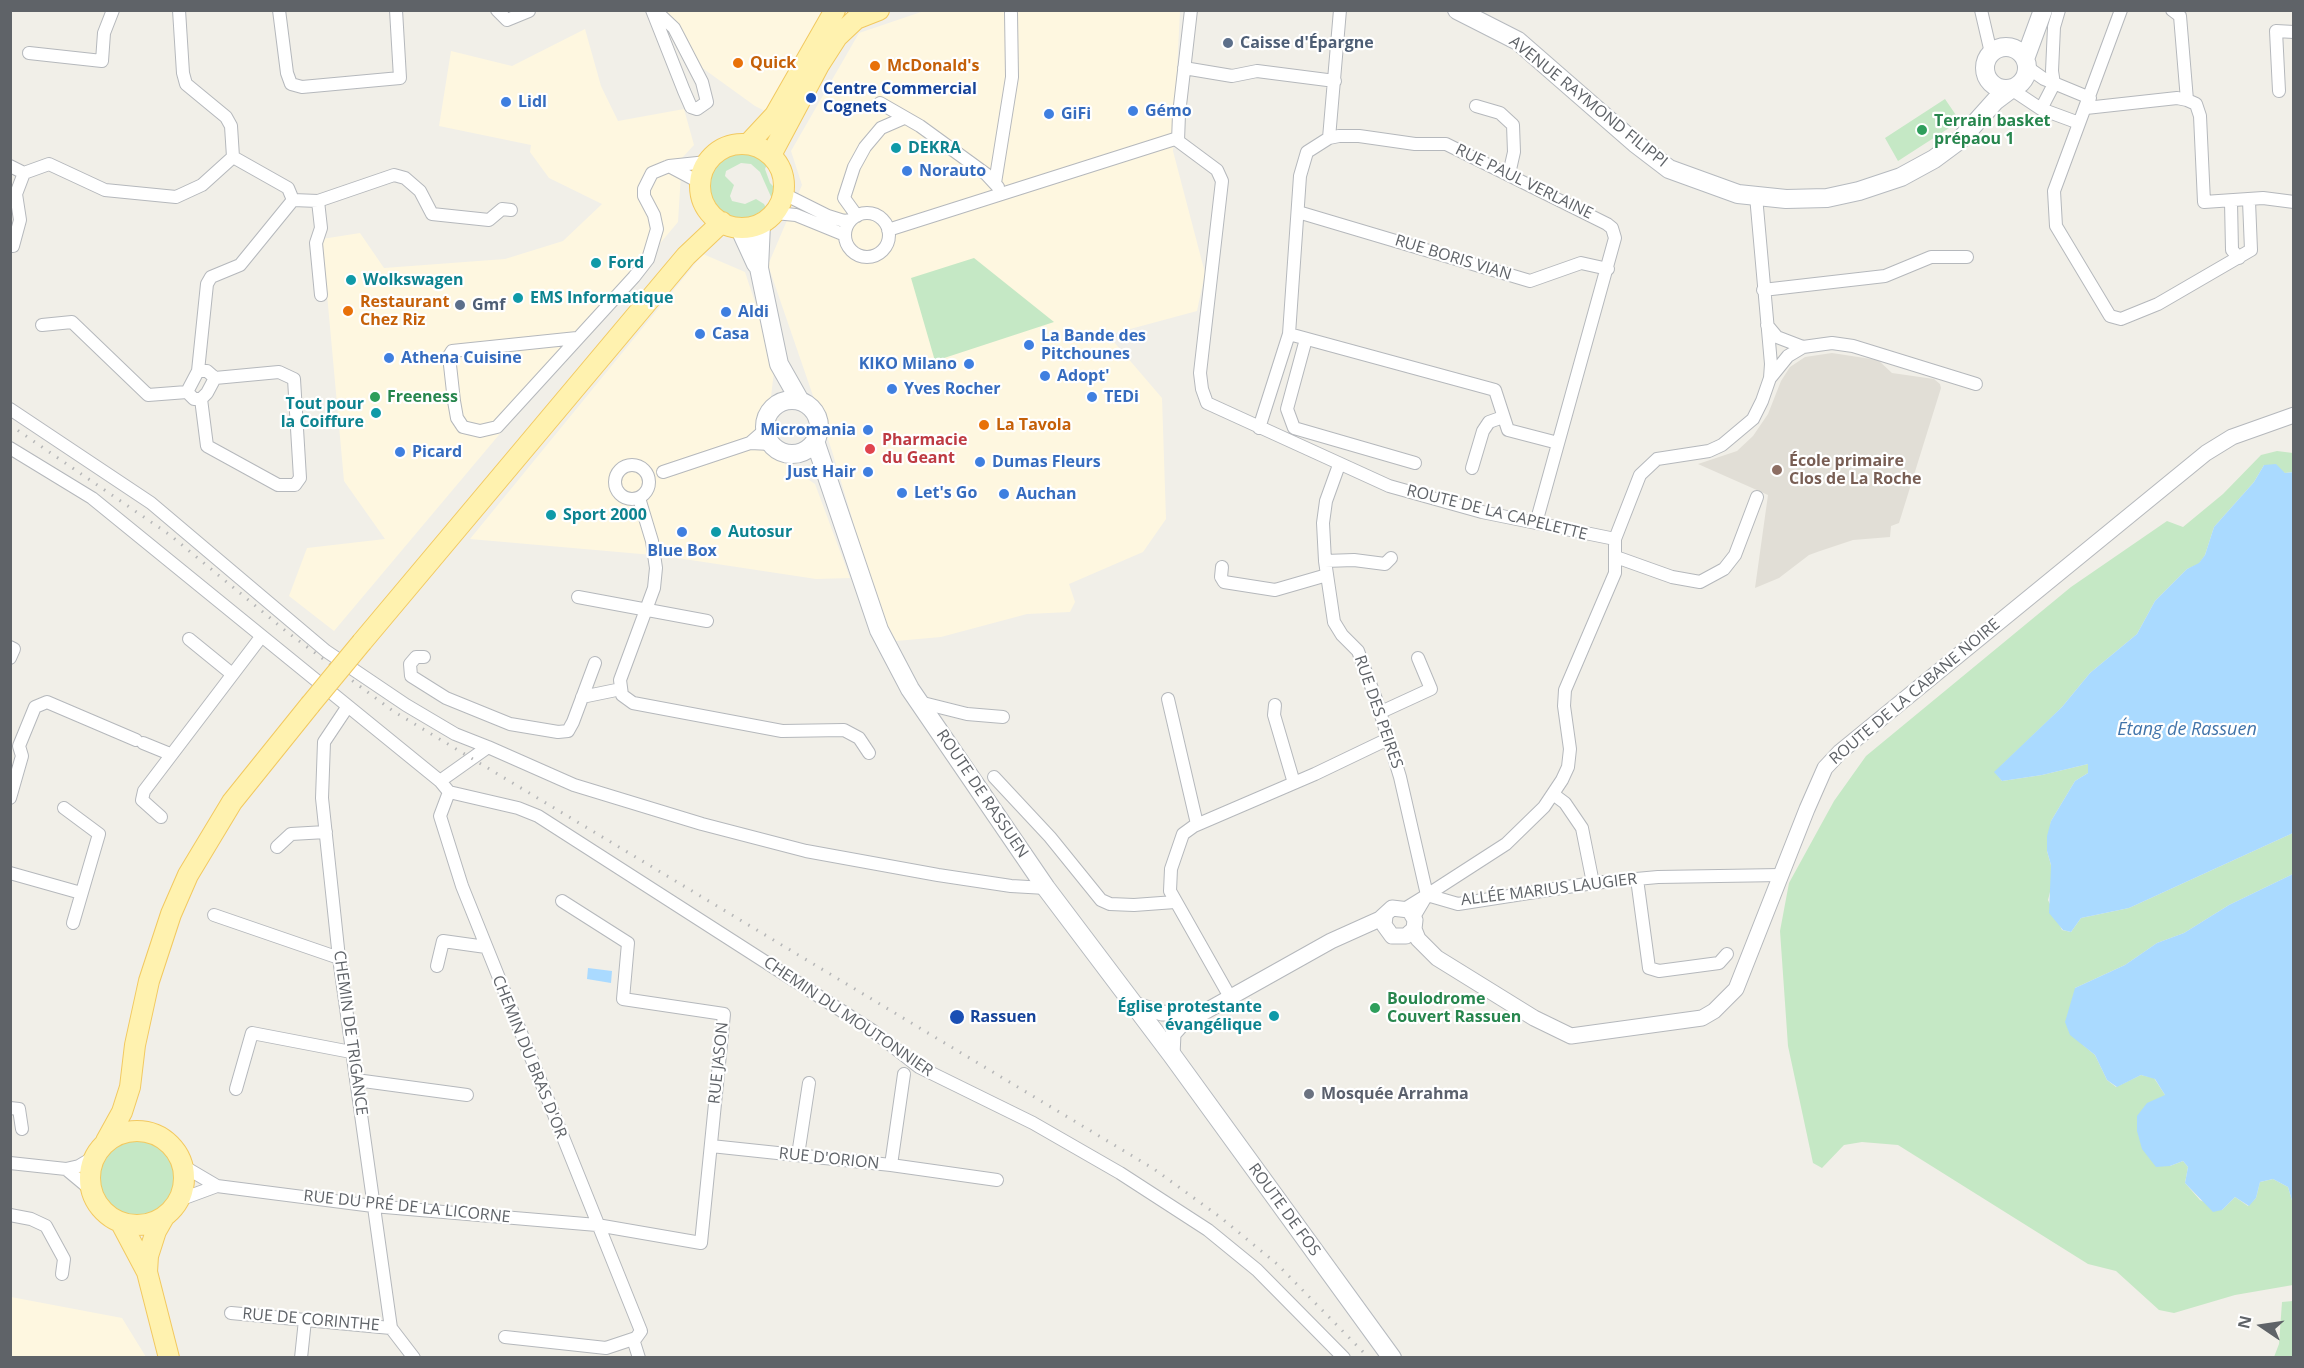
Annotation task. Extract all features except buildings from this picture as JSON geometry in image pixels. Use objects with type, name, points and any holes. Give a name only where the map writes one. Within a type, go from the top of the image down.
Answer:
[{"type":"main road","points":[[748,144],[775,115],[835,10]]},
{"type":"main road","points":[[771,155],[819,65],[837,37],[856,19],[879,10]]},
{"type":"main road","name":"AVENUE RAYMOND FILIPPI","points":[[1457,10],[1518,41],[1635,143],[1669,169],[1738,194],[1786,199],[1827,198],[1859,191],[1901,177],[1934,159],[1961,139],[2011,89]]},
{"type":"main road","points":[[2011,47],[2025,36],[2041,15]]},
{"type":"main road","points":[[1988,79],[2001,89],[2011,89],[2021,83],[2041,15]]},
{"type":"main road","points":[[1983,115],[1988,100],[1988,79],[1985,66],[1991,53],[1998,48],[2011,47],[2019,51],[2026,63]]},
{"type":"main road","points":[[164,1217],[150,1224],[135,1226],[121,1223],[101,1210],[90,1189],[89,1178],[100,1149],[122,1112],[130,1087],[136,1034],[148,981],[171,914],[188,875],[232,802],[362,642],[686,255],[704,223],[706,207],[701,183],[707,162],[727,147],[748,144],[771,155],[782,177],[784,194],[768,218],[759,268]]},
{"type":"main road","points":[[706,207],[731,225],[759,268],[779,364],[775,406],[767,418],[768,436],[781,451],[793,454],[806,450],[815,441],[819,428],[812,408],[800,401],[779,364]]},
{"type":"main road","points":[[686,255],[731,225],[768,218]]},
{"type":"main road","points":[[775,406],[786,401],[800,401]]},
{"type":"main road","name":"ROUTE DE RASSUEN","points":[[815,441],[879,630],[919,702],[1046,888],[1174,1058]]},
{"type":"main road","name":"ROUTE DE RASSUEN","points":[[793,454],[807,465],[834,501]]},
{"type":"main road","name":"ROUTE DE FOS","points":[[1174,1058],[1392,1358]]},
{"type":"main road","points":[[130,1087],[138,1113],[153,1133],[166,1141],[176,1152],[183,1166],[183,1189],[179,1200],[164,1217],[156,1231],[148,1256],[147,1272]]},
{"type":"main road","points":[[100,1149],[129,1131],[153,1133]]},
{"type":"main road","points":[[121,1223],[147,1272],[169,1358]]},
{"type":"street","points":[[29,53],[102,61],[104,33],[113,10]]},
{"type":"street","points":[[179,10],[183,74],[186,84],[226,117],[231,126],[234,157]]},
{"type":"street","points":[[279,10],[291,84],[302,87],[400,78],[396,10]]},
{"type":"street","points":[[497,10],[507,20],[529,11]]},
{"type":"street","points":[[654,10],[674,28],[702,82],[707,102],[702,107],[697,109],[691,107],[654,10]]},
{"type":"street","points":[[888,230],[1178,138],[1191,10]]},
{"type":"street","points":[[1259,428],[1289,334],[1302,163],[1307,152],[1329,138],[1340,10]]},
{"type":"street","points":[[1981,10],[1991,53]]},
{"type":"street","points":[[2041,109],[2054,84],[2052,72],[2054,27],[2059,10]]},
{"type":"street","points":[[2121,10],[2054,191],[2056,226],[2110,316],[2121,319],[2158,304],[2251,250],[2249,201]]},
{"type":"street","points":[[2172,10],[2180,16],[2187,100]]},
{"type":"street","points":[[995,183],[1012,77],[1012,11]]},
{"type":"street","points":[[2280,91],[2276,31],[2294,33]]},
{"type":"street","points":[[2026,63],[2054,84],[2088,103],[2177,98],[2196,104],[2200,116],[2204,202],[2249,201],[2263,198],[2294,202]]},
{"type":"street","points":[[1184,68],[1232,76],[1257,71],[1335,81]]},
{"type":"street","points":[[2011,89],[2041,109],[2079,123]]},
{"type":"street","points":[[880,103],[995,183],[1002,195]]},
{"type":"street","points":[[1476,106],[1500,113],[1513,124],[1514,152],[1509,174]]},
{"type":"street","points":[[854,218],[844,198],[854,167],[865,147],[881,128],[904,118]]},
{"type":"street","name":"RUE PAUL VERLAINE","points":[[1329,138],[1359,136],[1415,144],[1438,142],[1461,150],[1612,228],[1615,238],[1608,269],[1536,523]]},
{"type":"street","name":"ROUTE DE LA CAPELETTE","points":[[1178,138],[1188,151],[1217,170],[1222,181],[1200,373],[1207,404],[1389,486],[1430,499],[1615,539]]},
{"type":"street","points":[[10,166],[24,173],[48,164],[105,190],[176,197],[202,184],[234,157]]},
{"type":"street","points":[[234,157],[288,189],[294,200]]},
{"type":"street","points":[[577,338],[452,351],[449,356],[454,401],[457,418],[463,427],[480,431],[497,427],[577,338],[648,258],[657,229],[654,215],[644,196],[644,189],[652,173],[669,166],[707,162]]},
{"type":"street","points":[[669,166],[701,183]]},
{"type":"street","points":[[10,246],[13,246],[20,220],[16,194],[24,173]]},
{"type":"street","points":[[294,200],[318,201],[393,176],[405,178],[420,191],[432,214],[489,219],[502,209],[511,210]]},
{"type":"street","points":[[768,218],[796,215],[845,235],[851,250],[860,256],[870,257],[884,249],[888,240],[888,230],[885,223],[875,215],[844,221],[819,212],[784,194]]},
{"type":"street","points":[[1756,196],[1770,378]]},
{"type":"street","points":[[187,392],[198,372],[207,284],[211,277],[240,265],[294,200]]},
{"type":"street","points":[[318,201],[321,228],[316,243],[321,295]]},
{"type":"street","points":[[2230,202],[2232,250],[2239,258]]},
{"type":"street","name":"RUE BORIS VIAN","points":[[1298,212],[1530,281],[1581,263],[1608,269]]},
{"type":"street","points":[[845,235],[854,218]]},
{"type":"street","points":[[1763,290],[1885,276],[1931,257],[1967,257]]},
{"type":"street","points":[[42,325],[72,322],[148,395],[187,392],[194,399],[201,399]]},
{"type":"street","points":[[1766,324],[1777,337],[1803,347]]},
{"type":"street","points":[[1289,334],[1495,390],[1508,430],[1558,443]]},
{"type":"street","points":[[1306,339],[1287,409],[1294,428],[1415,464]]},
{"type":"street","points":[[1385,916],[1384,925],[1394,935],[1409,935],[1411,918],[1427,895],[1506,844],[1544,807],[1553,794],[1568,767],[1570,749],[1564,706],[1565,690],[1615,573],[1615,539],[1640,475],[1657,459],[1709,451],[1722,445],[1753,419],[1770,378],[1788,356],[1803,347],[1832,343],[1852,346],[1976,384]]},
{"type":"street","points":[[198,372],[207,371],[215,378],[279,372],[294,379],[300,478],[295,485],[278,485],[207,446],[201,399],[213,385],[215,378]]},
{"type":"street","points":[[10,409],[151,502],[326,651],[454,734],[574,785],[702,824],[796,849],[870,864],[1011,886],[1046,888]]},
{"type":"street","name":"ROUTE DE LA CABANE NOIRE","points":[[1411,918],[1418,939],[1437,958],[1534,1018],[1571,1036],[1702,1018],[1725,1003],[1736,989],[1825,768],[1840,752],[2206,453],[2232,437],[2294,415]]},
{"type":"street","points":[[1472,468],[1483,431],[1489,422],[1503,417]]},
{"type":"street","points":[[648,477],[768,436]]},
{"type":"street","points":[[10,448],[92,498],[261,638],[440,781],[449,792]]},
{"type":"street","points":[[630,465],[639,466],[648,477],[646,492],[639,498],[632,499],[622,496],[617,489],[616,478],[621,469],[630,465]]},
{"type":"street","name":"RUE DES PEIRES","points":[[1339,465],[1326,501],[1323,523],[1325,561],[1334,622],[1342,635],[1358,651],[1381,712],[1427,895]]},
{"type":"street","points":[[1616,556],[1680,579],[1700,582],[1724,569],[1735,555],[1757,497]]},
{"type":"street","points":[[639,498],[652,542],[656,568],[654,588],[624,666],[622,695],[633,703],[782,731],[844,730],[859,738],[869,753]]},
{"type":"street","points":[[1325,561],[1354,560],[1385,564],[1391,558]]},
{"type":"street","points":[[1222,567],[1221,577],[1224,582],[1275,590],[1327,575]]},
{"type":"street","points":[[578,597],[707,621]]},
{"type":"street","points":[[161,817],[142,800],[152,776],[261,638]]},
{"type":"street","points":[[189,639],[232,674]]},
{"type":"street","points":[[10,647],[14,649],[10,658]]},
{"type":"street","points":[[424,657],[417,657],[410,664],[411,676],[458,704],[510,724],[558,732],[568,731],[595,663]]},
{"type":"street","points":[[1381,712],[1431,689],[1418,658]]},
{"type":"street","points":[[582,698],[621,689]]},
{"type":"street","points":[[1168,699],[1197,824]]},
{"type":"street","points":[[10,798],[22,756],[15,744],[36,707],[46,702],[170,754]]},
{"type":"street","points":[[919,702],[967,714],[1003,717]]},
{"type":"street","points":[[1275,705],[1274,715],[1294,783]]},
{"type":"street","name":"CHEMIN DE TRIGANCE","points":[[348,706],[324,742],[322,798],[351,1052],[391,1328],[414,1358]]},
{"type":"street","points":[[1230,997],[1194,930],[1174,902],[1168,880],[1176,847],[1183,834],[1197,824],[1294,783],[1388,739]]},
{"type":"street","points":[[440,781],[488,747]]},
{"type":"street","points":[[994,777],[1050,837],[1101,900],[1110,904],[1134,905],[1174,902]]},
{"type":"street","name":"CHEMIN DU BRAS D'OR","points":[[449,792],[440,816],[462,886],[597,1225],[637,1335],[639,1358]]},
{"type":"street","name":"CHEMIN DU MOUTONNIER","points":[[449,792],[518,808],[538,816],[873,1031],[919,1067],[1033,1123],[1120,1173],[1208,1230],[1257,1270],[1344,1358]]},
{"type":"street","points":[[1553,794],[1565,803],[1582,828],[1593,883]]},
{"type":"street","points":[[64,808],[99,834],[73,922]]},
{"type":"street","points":[[278,847],[291,834],[326,832]]},
{"type":"street","points":[[10,873],[81,893]]},
{"type":"street","name":"ALLÉE MARIUS LAUGIER","points":[[1427,895],[1441,897],[1458,904],[1593,883],[1637,879],[1769,873],[1781,875]]},
{"type":"street","points":[[1637,879],[1649,968],[1659,971],[1719,963],[1726,954]]},
{"type":"street","name":"RUE JASON","points":[[562,901],[628,944],[623,999],[724,1014],[701,1243],[597,1225]]},
{"type":"street","points":[[1174,1058],[1173,1034],[1199,1014],[1331,941],[1385,916],[1392,908],[1411,918]]},
{"type":"street","points":[[214,915],[339,958]]},
{"type":"street","name":"ROUTE DE LA CABANE NOIRE","points":[[1365,926],[1394,935],[1422,953],[1437,958]]},
{"type":"street","points":[[437,966],[443,941],[486,948]]},
{"type":"street","points":[[1134,1004],[1162,1013],[1199,1014]]},
{"type":"street","points":[[236,1089],[252,1033],[351,1052]]},
{"type":"street","name":"RUE D'ORION","points":[[711,1146],[891,1165],[904,1074]]},
{"type":"street","points":[[356,1080],[467,1095]]},
{"type":"street","points":[[798,1155],[809,1083]]},
{"type":"street","points":[[10,1108],[19,1109],[22,1129]]},
{"type":"street","points":[[66,1169],[100,1149]]},
{"type":"street","points":[[10,1163],[66,1169],[90,1189]]},
{"type":"street","points":[[891,1165],[997,1180]]},
{"type":"street","points":[[183,1166],[217,1186]]},
{"type":"street","points":[[179,1200],[217,1186]]},
{"type":"street","name":"RUE DU PRÉ DE LA LICORNE","points":[[217,1186],[373,1206],[597,1225]]},
{"type":"street","points":[[10,1215],[31,1219],[46,1226],[64,1259],[62,1274]]},
{"type":"street","name":"RUE DE CORINTHE","points":[[231,1313],[391,1328]]},
{"type":"street","points":[[301,1358],[305,1320]]},
{"type":"street","points":[[505,1336],[606,1353],[637,1335]]},
{"type":"shaded area","points":[[825,10],[765,111],[701,67],[666,11]]},
{"type":"shaded area","points":[[924,11],[1180,11],[1173,151],[1205,273],[1197,311],[1108,335],[1162,398],[1166,519],[1143,552],[1069,584],[1075,602],[1070,612],[1027,614],[941,637],[896,641],[882,619],[832,451],[768,265],[802,185],[791,151],[859,33]]},
{"type":"shaded area","points":[[585,29],[601,86],[618,121],[684,109],[694,145],[682,158],[678,222],[334,631],[289,596],[307,548],[385,539],[344,481],[322,239],[360,233],[384,268],[505,259],[563,241],[602,204],[549,178],[530,152],[531,145],[439,126],[451,51],[512,66]]},
{"type":"shaded area","points":[[703,254],[745,272],[775,363],[771,397],[755,432],[763,449],[815,484],[850,578],[816,579],[664,556],[470,539]]},
{"type":"shaded area","name":"École primaire Clos de La Roche","points":[[1832,353],[1878,360],[1892,373],[1934,379],[1940,384],[1941,388],[1899,523],[1891,526],[1890,537],[1853,540],[1809,555],[1779,578],[1755,588],[1768,495],[1698,464],[1737,451],[1753,436],[1768,414],[1781,381],[1790,367],[1805,357]]},
{"type":"shaded area","points":[[11,1297],[122,1318],[146,1357],[11,1357]]},
{"type":"green space","name":"Terrain basket prépaou 1","points":[[1945,99],[1960,121],[1898,161],[1885,138]]},
{"type":"green space","points":[[735,152],[752,153],[763,160],[767,164],[765,169],[770,183],[775,188],[772,199],[760,172],[751,164],[741,163],[726,171],[725,176],[734,185],[730,196],[732,201],[745,204],[756,199],[764,204],[766,208],[750,218],[735,218],[721,212],[710,194],[709,179],[714,167],[721,159]]},
{"type":"green space","points":[[974,258],[1054,322],[935,361],[911,278]]},
{"type":"green space","points":[[2277,451],[2293,453],[2293,472],[2285,473],[2264,465],[2254,482],[2214,527],[2205,555],[2199,564],[2187,569],[2155,601],[2137,634],[2090,673],[2062,707],[1995,772],[2002,781],[2042,775],[2088,764],[2088,773],[2075,781],[2051,821],[2047,851],[2051,865],[2051,888],[2048,900],[2062,930],[2071,932],[2081,918],[2129,908],[2293,833],[2293,874],[2229,905],[2184,933],[2157,943],[2125,965],[2075,988],[2083,1045],[2095,1055],[2107,1080],[2116,1087],[2141,1075],[2154,1078],[2165,1095],[2170,1166],[2183,1161],[2188,1167],[2185,1183],[2200,1200],[2222,1210],[2235,1197],[2248,1206],[2256,1198],[2260,1182],[2273,1179],[2288,1187],[2293,1204],[2293,1285],[2235,1295],[2174,1313],[2159,1310],[2116,1271],[2088,1264],[1898,1145],[1862,1142],[1844,1145],[1822,1168],[1813,1163],[1788,1046],[1780,931],[1789,883],[1834,801],[1866,756],[2071,587],[2167,521],[2183,527],[2223,494],[2261,455]]},
{"type":"green space","points":[[137,1136],[152,1139],[165,1148],[174,1161],[177,1176],[174,1191],[165,1204],[152,1213],[137,1216],[122,1213],[109,1204],[100,1191],[97,1176],[100,1161],[109,1148],[122,1139]]},
{"type":"green space","points":[[2293,1301],[2293,1357],[2274,1357],[2279,1344],[2282,1302]]},
{"type":"water","name":"Étang de Rassuen","points":[[2276,464],[2285,473],[2294,472],[2293,833],[2129,908],[2081,918],[2071,932],[2063,930],[2049,913],[2051,865],[2047,851],[2047,836],[2051,821],[2075,781],[2088,773],[2088,764],[2042,775],[2002,781],[1994,772],[2062,707],[2090,673],[2137,634],[2155,601],[2187,569],[2199,563],[2205,555],[2214,527],[2254,482],[2264,465]]},
{"type":"water","points":[[2293,874],[2293,1204],[2288,1187],[2273,1179],[2260,1182],[2256,1198],[2249,1206],[2235,1197],[2222,1210],[2213,1212],[2185,1183],[2188,1167],[2183,1161],[2170,1166],[2156,1167],[2142,1149],[2137,1131],[2137,1116],[2147,1103],[2165,1095],[2155,1079],[2141,1075],[2117,1087],[2107,1080],[2095,1055],[2070,1035],[2065,1022],[2075,988],[2125,965],[2157,943],[2184,933],[2229,905]]},
{"type":"water","points":[[588,968],[612,971],[611,983],[587,979]]},
{"type":"railway","points":[[10,425],[170,535],[287,632],[393,711],[1154,1169],[1220,1217],[1277,1264],[1369,1358]]},
{"type":"place","name":"Caisse d'Épargne","points":[[1228,43]]},
{"type":"place","name":"Quick","points":[[738,63]]},
{"type":"place","name":"McDonald's","points":[[875,66]]},
{"type":"place","name":"Centre Commercial Cognets","points":[[811,98]]},
{"type":"place","name":"Lidl","points":[[506,102]]},
{"type":"place","name":"Gémo","points":[[1133,111]]},
{"type":"place","name":"GiFi","points":[[1049,114]]},
{"type":"place","name":"Terrain basket prépaou 1","points":[[1922,130]]},
{"type":"place","name":"DEKRA","points":[[896,148]]},
{"type":"place","name":"Norauto","points":[[907,171]]},
{"type":"place","name":"Ford","points":[[596,263]]},
{"type":"place","name":"Wolkswagen","points":[[351,280]]},
{"type":"place","name":"EMS Informatique","points":[[518,298]]},
{"type":"place","name":"Gmf","points":[[460,305]]},
{"type":"place","name":"Restaurant Chez Riz","points":[[348,311]]},
{"type":"place","name":"Aldi","points":[[726,312]]},
{"type":"place","name":"Casa","points":[[700,334]]},
{"type":"place","name":"La Bande des Pitchounes","points":[[1029,345]]},
{"type":"place","name":"Athena Cuisine","points":[[389,358]]},
{"type":"place","name":"KIKO Milano","points":[[969,364]]},
{"type":"place","name":"Adopt'","points":[[1045,376]]},
{"type":"place","name":"Yves Rocher","points":[[892,389]]},
{"type":"place","name":"Freeness","points":[[375,397]]},
{"type":"place","name":"TEDi","points":[[1092,397]]},
{"type":"place","name":"Tout pour la Coiffure","points":[[376,413]]},
{"type":"place","name":"La Tavola","points":[[984,425]]},
{"type":"place","name":"Micromania","points":[[868,430]]},
{"type":"place","name":"Pharmacie du Geant","points":[[870,449]]},
{"type":"place","name":"Picard","points":[[400,452]]},
{"type":"place","name":"Dumas Fleurs","points":[[980,462]]},
{"type":"place","name":"École primaire Clos de La Roche","points":[[1777,470]]},
{"type":"place","name":"Just Hair","points":[[868,472]]},
{"type":"place","name":"Let's Go","points":[[902,493]]},
{"type":"place","name":"Auchan","points":[[1004,494]]},
{"type":"place","name":"Sport 2000","points":[[551,515]]},
{"type":"place","name":"Blue Box","points":[[682,532]]},
{"type":"place","name":"Autosur","points":[[716,532]]},
{"type":"place","name":"Boulodrome Couvert Rassuen","points":[[1375,1008]]},
{"type":"place","name":"Église protestante évangélique","points":[[1274,1016]]},
{"type":"place","name":"Rassuen","points":[[957,1017]]},
{"type":"place","name":"Mosquée Arrahma","points":[[1309,1094]]}]
